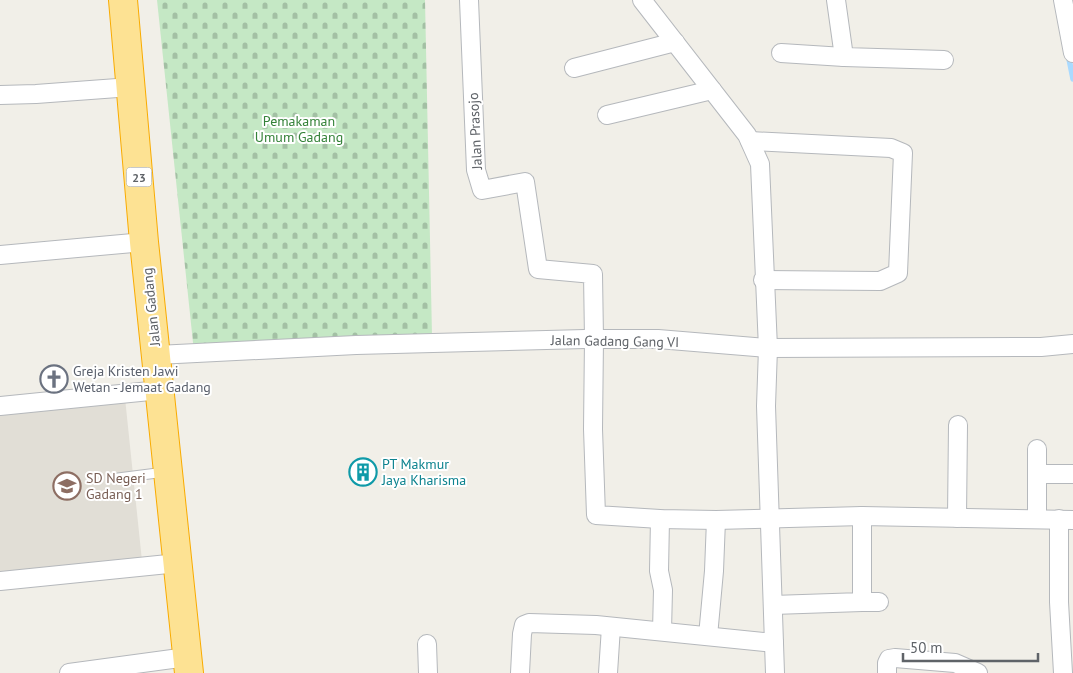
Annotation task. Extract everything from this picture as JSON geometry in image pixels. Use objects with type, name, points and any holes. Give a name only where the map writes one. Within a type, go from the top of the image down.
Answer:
[{"type":"highway","name":"Jalan Gadang","points":[[123,0],[144,242],[188,665]]},
{"type":"street","name":"Jalan Prasojo","points":[[469,0],[476,170],[482,190],[525,182],[538,268],[592,274],[594,339]]},
{"type":"street","points":[[642,0],[750,141],[760,164],[763,280],[768,348],[766,406],[775,673]]},
{"type":"street","points":[[836,0],[844,57]]},
{"type":"street","points":[[1063,0],[1073,48]]},
{"type":"street","points":[[574,68],[675,42]]},
{"type":"street","points":[[781,53],[944,60]]},
{"type":"street","points":[[0,95],[132,87]]},
{"type":"street","points":[[607,115],[712,90]]},
{"type":"street","points":[[750,141],[891,148],[903,153],[898,272],[880,281],[763,280]]},
{"type":"street","points":[[0,255],[144,242]]},
{"type":"street","points":[[594,339],[593,429],[596,514],[660,519],[716,520],[862,516],[1066,519],[1058,574],[1063,673]]},
{"type":"street","name":"Jalan Gadang Gang VI","points":[[157,355],[366,345],[594,339],[658,339],[768,348],[1041,347],[1073,344]]},
{"type":"street","points":[[0,406],[160,390]]},
{"type":"street","points":[[957,518],[958,425]]},
{"type":"street","points":[[1037,449],[1037,519]]},
{"type":"street","points":[[1037,474],[1073,474]]},
{"type":"street","points":[[773,605],[871,602],[862,516]]},
{"type":"street","points":[[660,519],[659,571],[663,590],[662,631]]},
{"type":"street","points":[[708,636],[716,520]]},
{"type":"street","points":[[0,581],[178,562]]},
{"type":"street","points":[[520,673],[523,627],[526,624],[532,623],[611,626],[774,643]]},
{"type":"street","points":[[608,673],[611,626]]},
{"type":"street","points":[[427,644],[428,673]]},
{"type":"street","points":[[887,673],[889,659],[895,658],[955,663],[978,673]]},
{"type":"street","points":[[69,673],[188,665]]},
{"type":"lane","points":[[118,478],[169,472]]},
{"type":"shaded area","name":"SD Negeri Gadang 1","points":[[125,398],[142,561],[0,574],[0,411]]},
{"type":"green space","name":"Pemakaman Umum Gadang","points":[[157,0],[425,0],[432,336],[194,352]]},
{"type":"waterway","points":[[1068,54],[1073,79]]},
{"type":"place","name":"Greja Kristen Jawi Wetan - Jemaat Gadang","points":[[54,379]]},
{"type":"place","name":"PT Makmur Jaya Kharisma","points":[[363,472]]},
{"type":"place","name":"SD Negeri Gadang 1","points":[[67,486]]}]
